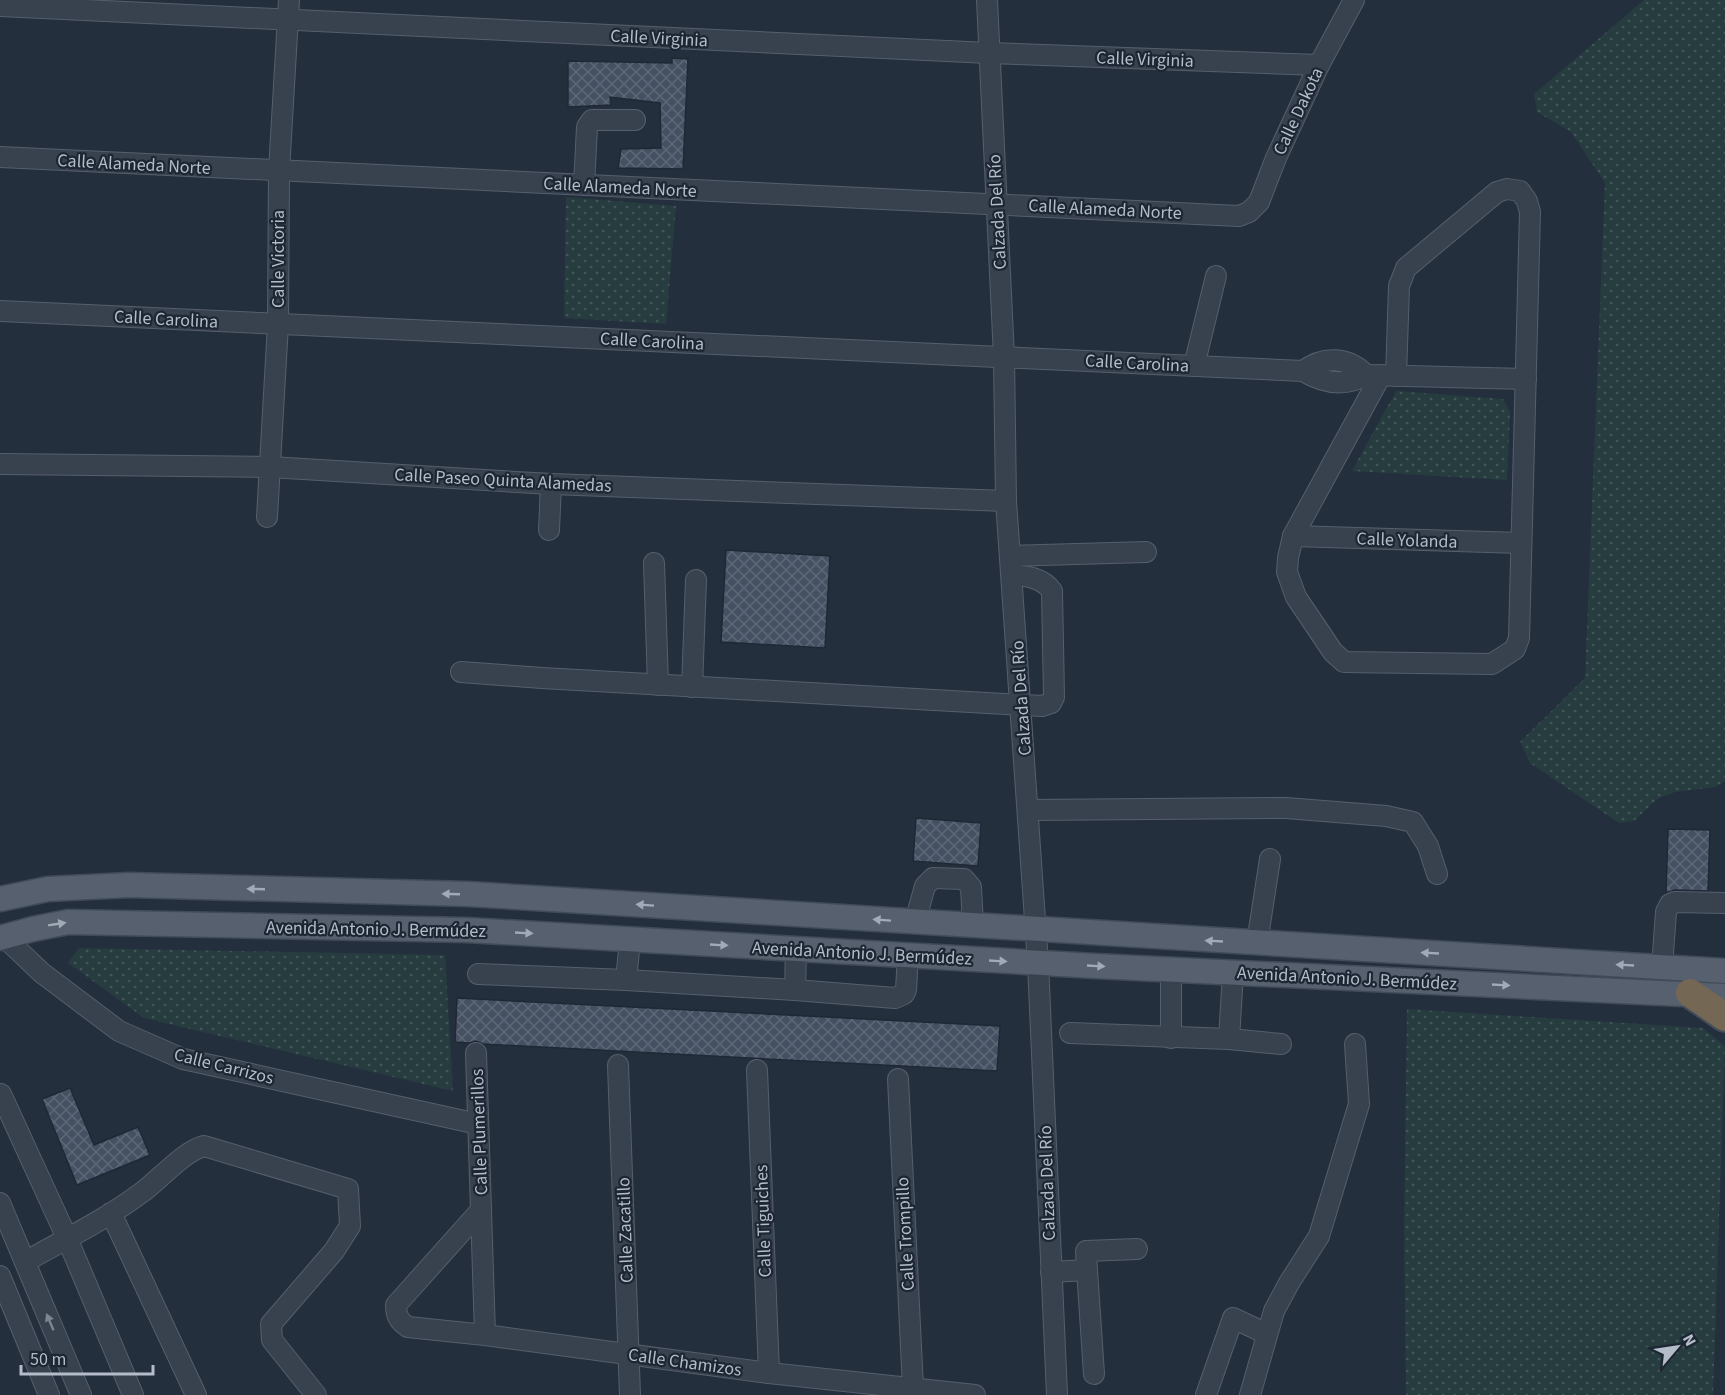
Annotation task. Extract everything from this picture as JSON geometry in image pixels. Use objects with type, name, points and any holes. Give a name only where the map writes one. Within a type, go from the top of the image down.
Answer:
[{"type":"highway","points":[[1690,993],[1725,1017]]},
{"type":"main road","name":"Avenida Antonio J. Bermúdez","points":[[0,899],[48,889],[129,885],[468,894],[1725,971]]},
{"type":"main road","name":"Avenida Antonio J. Bermúdez","points":[[2,938],[68,922],[467,930],[1171,970],[1725,996]]},
{"type":"street","name":"Calle Victoria","points":[[267,517],[278,324],[279,171],[289,0]]},
{"type":"street","name":"Calzada Del Río","points":[[987,0],[1004,357],[1006,501],[1038,963],[1057,1395]]},
{"type":"street","name":"Calle Dakota","points":[[1239,216],[1249,212],[1259,202],[1276,158],[1319,65],[1354,0]]},
{"type":"street","name":"Calle Virginia","points":[[0,6],[989,53],[1319,65]]},
{"type":"street","points":[[584,185],[587,127],[592,120],[635,120]]},
{"type":"street","name":"Calle Alameda Norte","points":[[0,157],[1239,216]]},
{"type":"street","points":[[1507,189],[1520,191],[1530,207],[1526,379],[1519,638],[1515,649],[1492,664],[1348,663],[1340,660],[1296,597],[1290,584],[1287,565],[1293,536],[1381,375],[1399,286],[1406,268],[1497,192],[1507,189]]},
{"type":"street","points":[[1194,366],[1216,276]]},
{"type":"street","name":"Calle Carolina","points":[[0,311],[1303,371],[1320,361],[1339,360],[1381,375],[1526,379]]},
{"type":"street","name":"Calle Paseo Quinta Alamedas","points":[[0,464],[270,466],[551,484],[1006,501]]},
{"type":"street","points":[[549,530],[551,484]]},
{"type":"street","name":"Calle Yolanda","points":[[1293,536],[1521,543]]},
{"type":"street","points":[[1011,565],[1146,552]]},
{"type":"street","points":[[654,563],[658,685]]},
{"type":"street","points":[[461,672],[692,687],[1047,705],[1054,697],[1052,591],[1044,582],[1023,576],[1011,565]]},
{"type":"street","points":[[692,687],[696,580]]},
{"type":"street","points":[[1029,810],[1286,808],[1386,816],[1413,822],[1428,846],[1437,874]]},
{"type":"street","points":[[1257,943],[1270,859]]},
{"type":"street","points":[[915,922],[926,886],[933,878],[964,879],[971,887],[973,925]]},
{"type":"street","points":[[1662,967],[1666,912],[1670,904],[1675,902],[1725,903]]},
{"type":"street","name":"Calle Carrizos","points":[[2,938],[42,973],[119,1031],[174,1055],[201,1063],[478,1124]]},
{"type":"street","points":[[626,980],[630,940]]},
{"type":"street","points":[[795,990],[796,949]]},
{"type":"street","points":[[478,974],[626,980],[895,998],[904,994],[906,990],[908,956]]},
{"type":"street","points":[[1171,970],[1172,1038]]},
{"type":"street","points":[[1229,1039],[1233,973]]},
{"type":"street","points":[[1070,1033],[1229,1039],[1281,1044]]},
{"type":"street","points":[[1250,1395],[1274,1311],[1319,1236],[1356,1115],[1359,1104],[1355,1044]]},
{"type":"street","name":"Calle Plumerillos","points":[[476,1053],[485,1335]]},
{"type":"street","name":"Calle Zacatillo","points":[[618,1065],[630,1395]]},
{"type":"street","name":"Calle Tiguiches","points":[[757,1070],[769,1373]]},
{"type":"street","name":"Calle Trompillo","points":[[898,1079],[913,1388]]},
{"type":"street","points":[[1,1095],[67,1238],[133,1395]]},
{"type":"street","points":[[25,1262],[111,1214],[141,1193],[183,1158],[204,1146],[348,1189],[350,1226],[334,1251],[270,1324],[272,1340],[316,1395]]},
{"type":"street","points":[[0,1203],[81,1395]]},
{"type":"street","name":"Calle Plumerillos","points":[[398,1318],[396,1305],[481,1210]]},
{"type":"street","points":[[111,1214],[196,1395]]},
{"type":"street","points":[[1094,1374],[1086,1251],[1137,1249]]},
{"type":"street","points":[[1051,1272],[1086,1270]]},
{"type":"street","points":[[0,1276],[49,1395]]},
{"type":"street","name":"Calle Chamizos","points":[[398,1318],[408,1327],[769,1373],[975,1395]]},
{"type":"street","points":[[1206,1395],[1233,1318],[1267,1334]]},
{"type":"green space","points":[[1644,0],[1725,0],[1725,781],[1715,787],[1675,792],[1657,799],[1634,821],[1619,823],[1530,763],[1520,742],[1585,678],[1605,183],[1571,132],[1537,112],[1534,94]]},
{"type":"green space","points":[[566,197],[676,206],[666,324],[564,318]]},
{"type":"green space","points":[[1396,391],[1503,399],[1510,412],[1507,480],[1352,471]]},
{"type":"green space","points":[[79,948],[445,955],[453,1091],[144,1018],[68,963]]},
{"type":"green space","points":[[1407,1009],[1703,1028],[1725,1046],[1713,1395],[1406,1395],[1404,1229]]},
{"type":"building","points":[[672,58],[688,59],[683,169],[618,168],[621,149],[661,148],[660,103],[610,97],[611,105],[568,107],[568,61],[672,63]]},
{"type":"building","points":[[726,550],[830,556],[825,648],[721,642]]},
{"type":"building","points":[[916,818],[981,823],[978,866],[913,861]]},
{"type":"building","points":[[1668,829],[1710,830],[1708,891],[1675,890],[1666,893]]},
{"type":"building","points":[[457,998],[1000,1026],[997,1071],[483,1044],[476,1041],[455,1042]]},
{"type":"building","points":[[70,1088],[94,1145],[138,1127],[150,1155],[77,1185],[42,1099]]}]
